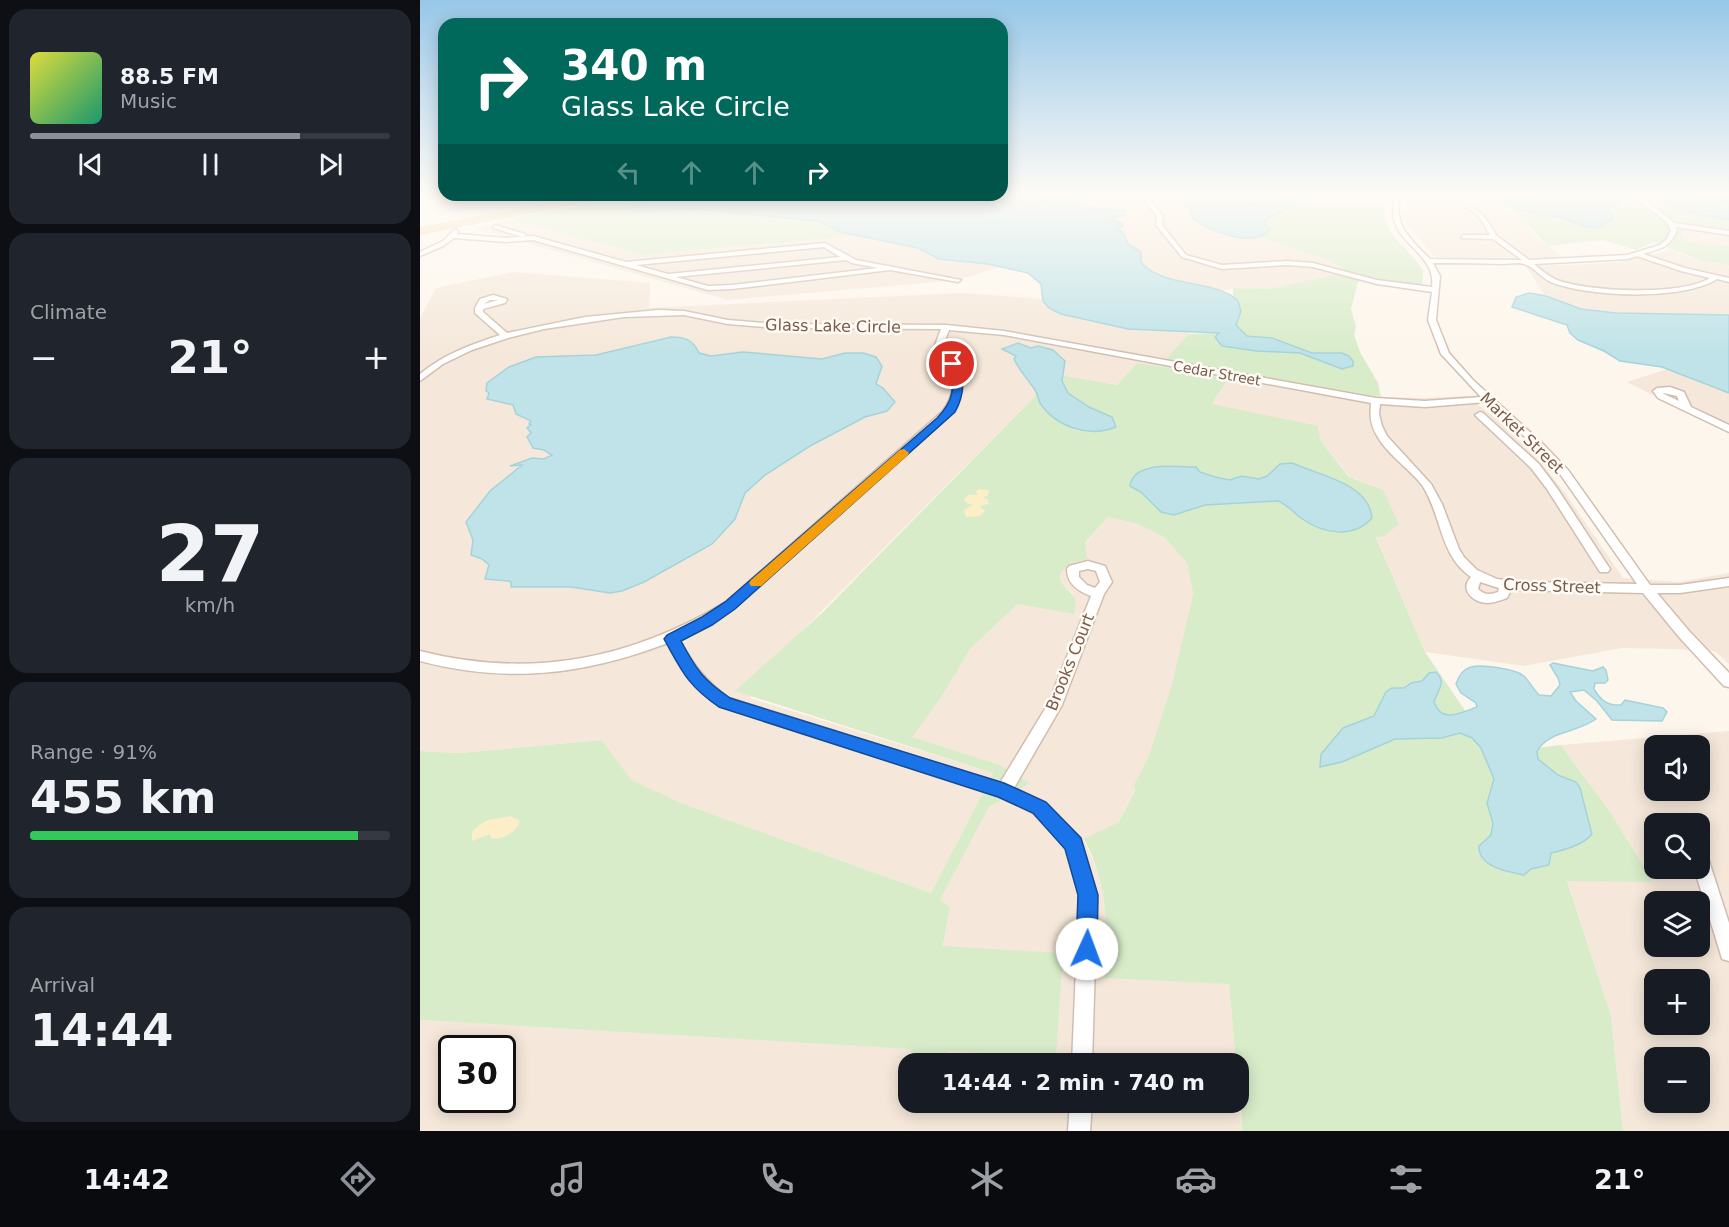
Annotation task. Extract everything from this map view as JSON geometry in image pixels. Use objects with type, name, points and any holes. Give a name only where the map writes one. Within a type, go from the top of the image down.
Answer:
[{"type":"street","points":[[564,248],[700,286],[732,287],[888,269]]},
{"type":"street","points":[[621,265],[797,248]]},
{"type":"street","points":[[829,248],[846,258],[888,269],[958,280]]},
{"type":"street","points":[[1178,248],[1184,256],[1222,267],[1288,263],[1314,265],[1377,282],[1435,290]]},
{"type":"street","name":"Market Street","points":[[1416,248],[1437,276],[1432,320],[1439,343],[1455,367],[1564,472],[1646,588],[1684,634],[1729,682]]},
{"type":"street","points":[[1509,248],[1548,278],[1561,284],[1603,291],[1670,290],[1706,284],[1716,278]]},
{"type":"street","points":[[1428,261],[1597,260],[1639,255],[1657,248]]},
{"type":"street","points":[[1639,255],[1676,268],[1729,280]]},
{"type":"street","points":[[663,276],[846,258]]},
{"type":"street","points":[[479,308],[479,313],[504,335]]},
{"type":"street","name":"Glass Lake Circle","points":[[420,378],[426,371],[458,353],[504,335],[581,321],[650,312],[685,313],[727,322],[778,326],[946,327]]},
{"type":"street","points":[[420,656],[468,667],[513,669],[575,664],[672,639],[707,621],[730,605],[951,410],[957,397],[957,378],[952,364],[943,355],[939,345],[946,327]]},
{"type":"street","name":"Cedar Street","points":[[946,327],[1005,333],[1376,401],[1425,404],[1489,399]]},
{"type":"street","name":"Cross Street","points":[[1376,401],[1375,420],[1383,439],[1426,484],[1433,495],[1457,556],[1478,576],[1472,583],[1472,590],[1486,599],[1503,595],[1506,586],[1680,590],[1729,582]]},
{"type":"street","points":[[1687,409],[1729,429]]},
{"type":"street","points":[[1480,415],[1540,473],[1579,528],[1604,569]]},
{"type":"street","points":[[1511,444],[1535,442]]},
{"type":"street","points":[[1579,528],[1605,529]]},
{"type":"street","name":"Brooks Court","points":[[1004,791],[1055,705],[1098,594]]},
{"type":"street","points":[[672,639],[688,668],[702,687],[724,702],[1004,791],[1039,808],[1074,844],[1088,895],[1082,1053]]},
{"type":"street","points":[[1706,879],[1729,952]]},
{"type":"street","points":[[1079,1131],[1080,1113]]},
{"type":"shaded area","points":[[543,248],[617,248],[643,255],[724,248],[942,248],[1012,263],[958,280],[728,300]]},
{"type":"shaded area","points":[[1108,248],[1292,248],[1331,261],[1348,272],[1269,289],[1233,288],[1198,297]]},
{"type":"shaded area","points":[[1427,248],[1551,248],[1565,258],[1435,257]]},
{"type":"shaded area","points":[[1671,250],[1703,261],[1729,265],[1729,433],[1627,382],[1698,359],[1551,305],[1525,265],[1619,262]]},
{"type":"shaded area","points":[[514,272],[650,283],[649,308],[962,293],[1191,310],[1189,334],[1162,368],[1137,363],[1117,385],[1062,375],[1044,387],[786,647],[750,698],[993,773],[931,893],[681,803],[630,780],[602,740],[460,753],[420,751],[420,318],[436,288]]},
{"type":"shaded area","points":[[1233,372],[1381,397],[1466,396],[1493,416],[1536,457],[1565,493],[1623,578],[1679,582],[1729,573],[1729,664],[1715,651],[1676,649],[1622,648],[1524,666],[1425,652],[1376,536],[1383,490],[1350,477],[1320,440],[1212,405]]},
{"type":"shaded area","points":[[1108,517],[1138,524],[1164,537],[1187,563],[1193,594],[1161,734],[1119,822],[1084,840],[1101,879],[1106,920],[1229,984],[1235,1053],[1056,1053],[1062,953],[943,947],[950,907],[940,900],[989,807],[1030,783],[1000,765],[911,737],[942,696],[971,648],[1018,604],[1074,594],[1063,586],[1060,574],[1069,564],[1077,561],[1085,544]]},
{"type":"shaded area","points":[[1729,731],[1729,1131],[1623,1131],[1611,1016],[1567,880],[1652,882],[1650,879],[1710,879],[1710,813],[1644,813],[1644,869],[1610,812],[1561,745],[1644,738],[1644,801],[1710,801],[1710,735],[1681,735]]},
{"type":"shaded area","points":[[420,1020],[987,1053],[898,1053],[898,1113],[1240,1113],[1242,1131],[420,1131]]},
{"type":"green space","points":[[617,248],[723,248],[643,255]]},
{"type":"green space","points":[[1292,248],[1404,248],[1423,271],[1422,286],[1366,278],[1358,282],[1351,309],[1356,327],[1354,335],[1360,352],[1378,383],[1381,397],[1233,372],[1212,404],[1318,426],[1320,440],[1349,477],[1383,490],[1399,524],[1384,536],[1376,537],[1425,652],[1494,753],[1561,745],[1610,812],[1644,867],[1644,879],[1651,879],[1653,882],[1567,881],[1611,1016],[1623,1131],[1242,1131],[1241,1113],[1249,1113],[1249,1053],[1235,1053],[1229,984],[1105,978],[1105,907],[1098,874],[1084,839],[1119,822],[1135,790],[1134,785],[1149,756],[1172,684],[1193,594],[1187,563],[1164,537],[1138,524],[1108,517],[1085,543],[1087,559],[1069,564],[1060,574],[1063,585],[1075,600],[1074,614],[1018,604],[971,648],[942,696],[912,737],[1000,765],[1030,783],[989,807],[940,900],[950,907],[943,946],[1063,953],[1056,1053],[948,1051],[948,1053],[914,1053],[911,1049],[420,1020],[420,751],[460,753],[602,740],[631,780],[681,803],[931,893],[993,773],[735,691],[823,612],[1044,387],[1061,375],[1117,385],[1137,363],[1162,367],[1166,359],[1189,334],[1221,333],[1236,325],[1239,304],[1233,295],[1233,288],[1269,289],[1348,272],[1331,261]]},
{"type":"green space","points":[[1668,248],[1729,248],[1729,265],[1703,261]]},
{"type":"sand","points":[[979,489],[989,490],[988,496],[983,497],[988,500],[989,504],[979,506],[985,511],[980,516],[966,517],[964,510],[973,505],[965,502],[964,499],[969,495],[978,495],[975,492]]},
{"type":"sand","points":[[510,816],[520,821],[516,829],[509,834],[492,839],[490,834],[472,841],[472,832],[482,823]]},
{"type":"water","points":[[918,248],[1134,248],[1141,252],[1141,262],[1161,276],[1215,289],[1236,299],[1241,311],[1236,325],[1247,336],[1272,338],[1312,353],[1342,353],[1349,356],[1353,361],[1353,366],[1342,369],[1300,353],[1257,351],[1222,346],[1215,337],[1219,333],[1128,329],[1061,314],[1049,308],[1043,301],[1041,284],[1028,273],[988,264],[939,259]]},
{"type":"water","points":[[1529,293],[1546,296],[1581,309],[1616,313],[1729,315],[1729,393],[1662,367],[1620,361],[1578,340],[1570,333],[1567,325],[1512,307],[1516,297]]},
{"type":"water","points":[[671,337],[688,340],[699,353],[711,356],[743,352],[822,359],[845,353],[863,353],[876,357],[882,366],[876,384],[883,388],[895,402],[887,411],[865,417],[810,446],[765,475],[745,493],[735,519],[712,544],[644,582],[610,593],[571,587],[511,587],[511,582],[508,581],[485,579],[489,565],[482,559],[471,555],[473,540],[466,522],[490,491],[522,465],[510,466],[532,458],[544,459],[552,455],[544,450],[533,448],[527,437],[531,433],[527,428],[531,425],[529,424],[531,421],[516,414],[513,405],[487,399],[489,393],[486,391],[487,383],[509,367],[536,357],[596,355]]},
{"type":"water","points":[[1018,343],[1031,348],[1038,346],[1053,350],[1065,361],[1062,381],[1068,393],[1089,407],[1112,417],[1116,427],[1084,431],[1055,418],[1040,403],[1036,392],[1016,364],[1014,359],[1016,356],[1002,349]]},
{"type":"water","points":[[1292,463],[1328,476],[1352,488],[1369,506],[1372,518],[1356,529],[1328,531],[1301,518],[1278,501],[1205,505],[1174,515],[1161,512],[1141,492],[1130,486],[1133,478],[1139,472],[1158,467],[1196,467],[1200,472],[1230,480],[1242,476],[1259,479],[1267,476],[1280,464]]},
{"type":"water","points":[[1553,663],[1593,671],[1603,667],[1608,680],[1605,683],[1595,683],[1594,689],[1605,702],[1621,705],[1625,700],[1663,708],[1667,712],[1662,721],[1612,720],[1597,701],[1584,690],[1570,692],[1576,701],[1596,719],[1589,724],[1549,739],[1537,751],[1538,759],[1558,775],[1576,782],[1580,788],[1592,834],[1579,844],[1551,853],[1549,865],[1531,869],[1524,875],[1495,867],[1483,859],[1479,846],[1491,835],[1493,823],[1487,803],[1494,779],[1481,748],[1472,738],[1460,733],[1442,738],[1395,739],[1342,762],[1320,767],[1321,754],[1343,728],[1374,716],[1386,692],[1392,688],[1404,688],[1411,683],[1422,681],[1429,673],[1436,672],[1441,680],[1441,686],[1434,702],[1442,713],[1452,715],[1477,707],[1476,703],[1461,693],[1456,684],[1461,674],[1468,668],[1490,667],[1520,673],[1539,695],[1551,696],[1560,685],[1550,665]]},
{"type":"slow traffic","points":[[756,583],[904,453]]},
{"type":"route","points":[[952,364],[957,378],[957,397],[951,410],[730,605],[707,621],[672,639],[688,668],[702,687],[724,702],[1004,791],[1039,808],[1074,844],[1088,895],[1087,949]]}]
